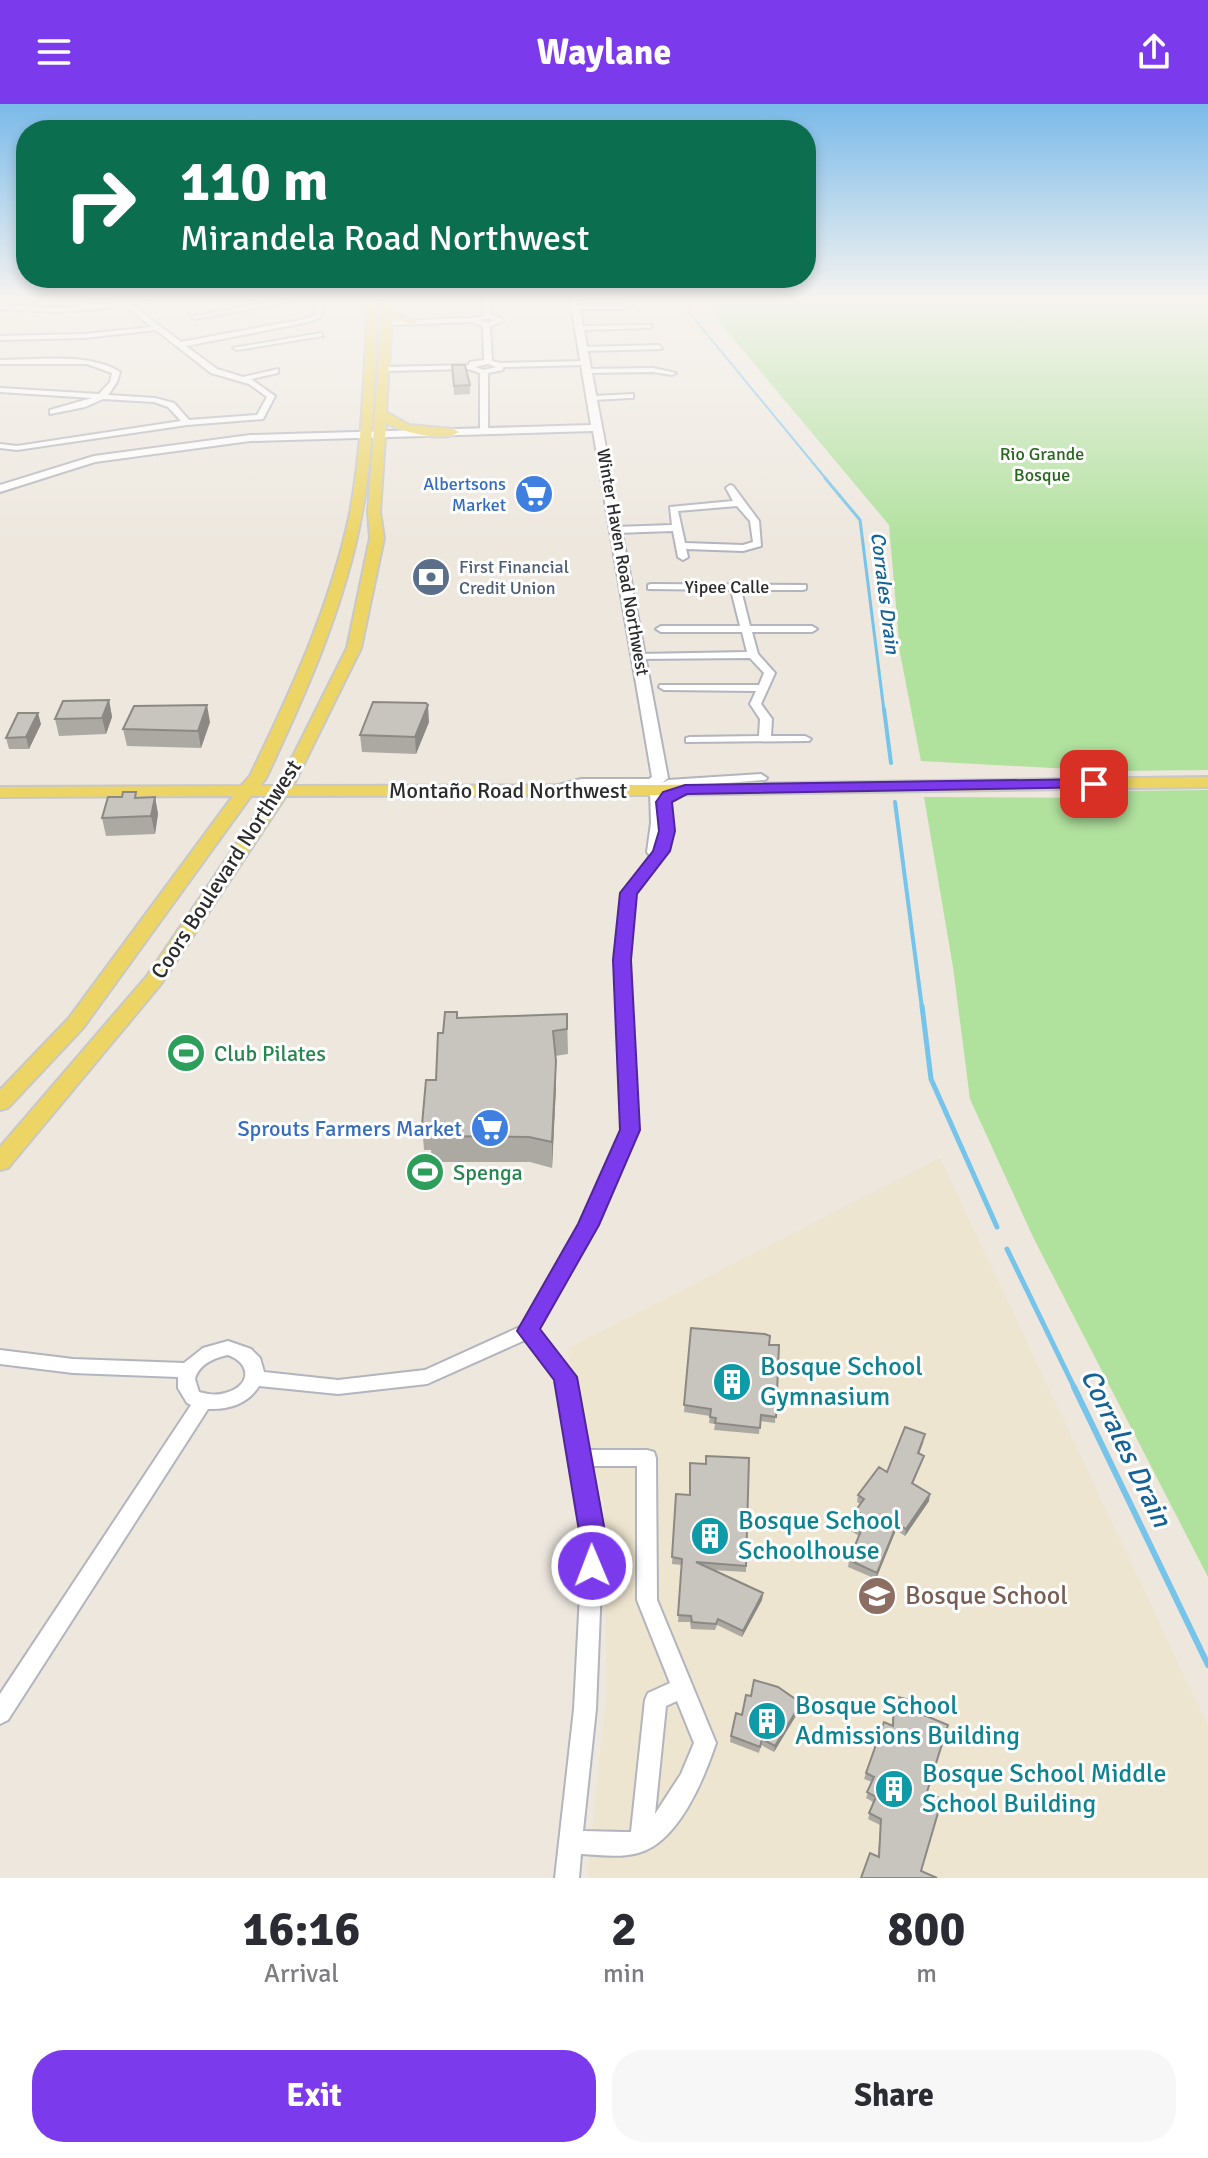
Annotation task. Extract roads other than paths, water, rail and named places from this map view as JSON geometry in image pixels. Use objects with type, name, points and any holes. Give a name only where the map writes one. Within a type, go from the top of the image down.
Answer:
[{"type":"main road","name":"Coors Boulevard Northwest","points":[[0,1162],[154,980],[285,784],[354,648],[377,538],[374,512],[374,382]]},
{"type":"main road","name":"Coors Boulevard Northwest","points":[[0,1103],[76,1023],[252,785],[321,635],[350,540],[373,435],[382,414],[385,382]]},
{"type":"main road","points":[[382,414],[391,423],[404,428],[453,432]]},
{"type":"main road","name":"Montaño Road Northwest","points":[[0,792],[285,784],[658,784],[685,789],[1120,779],[1208,774]]},
{"type":"main road","name":"Montaño Road Northwest","points":[[285,784],[556,790],[761,778],[1208,782]]},
{"type":"main road","name":"Montaño Road Northwest","points":[[0,779],[252,785]]},
{"type":"street","points":[[53,412],[86,405],[103,395],[114,382]]},
{"type":"street","points":[[0,446],[17,448],[59,444],[187,423],[260,417],[271,396],[247,382]]},
{"type":"street","points":[[484,382],[484,431]]},
{"type":"street","name":"Winter Haven Road Northwest","points":[[589,382],[639,657],[658,784]]},
{"type":"street","points":[[0,390],[155,400],[171,405],[187,423]]},
{"type":"street","points":[[593,398],[630,396]]},
{"type":"street","points":[[0,489],[79,462],[250,438],[599,428]]},
{"type":"street","points":[[730,488],[754,521],[759,557]]},
{"type":"street","points":[[739,503],[673,509],[682,551],[743,548],[758,544]]},
{"type":"street","points":[[616,530],[677,528]]},
{"type":"street","name":"Yipee Calle","points":[[651,587],[803,587]]},
{"type":"street","points":[[735,587],[753,655],[770,673],[755,704],[766,719],[765,739]]},
{"type":"street","points":[[661,629],[812,629]]},
{"type":"street","points":[[639,657],[753,655]]},
{"type":"street","points":[[664,687],[762,688]]},
{"type":"street","points":[[690,740],[805,739]]},
{"type":"street","points":[[656,856],[653,852],[658,784]]},
{"type":"street","points":[[254,1378],[338,1387],[427,1377],[528,1331],[588,1225],[630,1130],[623,946],[629,893],[661,851],[667,831],[664,802],[668,795],[685,789]]},
{"type":"street","points":[[528,1331],[565,1377],[593,1537],[585,1709],[567,1878]]},
{"type":"street","points":[[228,1348],[239,1350],[252,1360],[254,1378],[243,1394],[220,1404],[193,1398],[187,1390],[188,1370],[204,1354],[228,1348]]},
{"type":"street","points":[[0,1357],[73,1366],[188,1370]]},
{"type":"street","points":[[0,1713],[203,1402]]},
{"type":"street","points":[[571,1842],[641,1841],[658,1828],[699,1765],[705,1743],[647,1600],[647,1458],[579,1458]]},
{"type":"street","points":[[641,1841],[656,1700],[683,1688]]},
{"type":"waterway","name":"Corrales Drain","points":[[746,382],[827,480]]},
{"type":"waterway","name":"Corrales Drain","points":[[825,478],[860,520],[884,711]]},
{"type":"waterway","name":"Corrales Drain","points":[[884,709],[891,763]]},
{"type":"waterway","name":"Corrales Drain","points":[[895,802],[922,1008]]},
{"type":"waterway","name":"Corrales Drain","points":[[922,1006],[931,1079],[997,1227]]},
{"type":"waterway","name":"Corrales Drain","points":[[1007,1249],[1075,1389]]},
{"type":"waterway","name":"Corrales Drain","points":[[1074,1387],[1208,1665]]},
{"type":"place","name":"Albertsons Market","points":[[534,494]]},
{"type":"place","name":"First Financial Credit Union","points":[[431,577]]},
{"type":"place","name":"Club Pilates","points":[[186,1053]]},
{"type":"place","name":"Sprouts Farmers Market","points":[[490,1128]]},
{"type":"place","name":"Spenga","points":[[425,1172]]},
{"type":"place","name":"Bosque School Gymnasium","points":[[732,1382]]},
{"type":"place","name":"Bosque School Schoolhouse","points":[[710,1536]]},
{"type":"place","name":"Bosque School","points":[[877,1596]]},
{"type":"place","name":"Bosque School Admissions Building","points":[[767,1721]]},
{"type":"place","name":"Bosque School Middle School Building","points":[[894,1789]]},
{"type":"park label","name":"Rio Grande Bosque","points":[[1042,464]]}]
